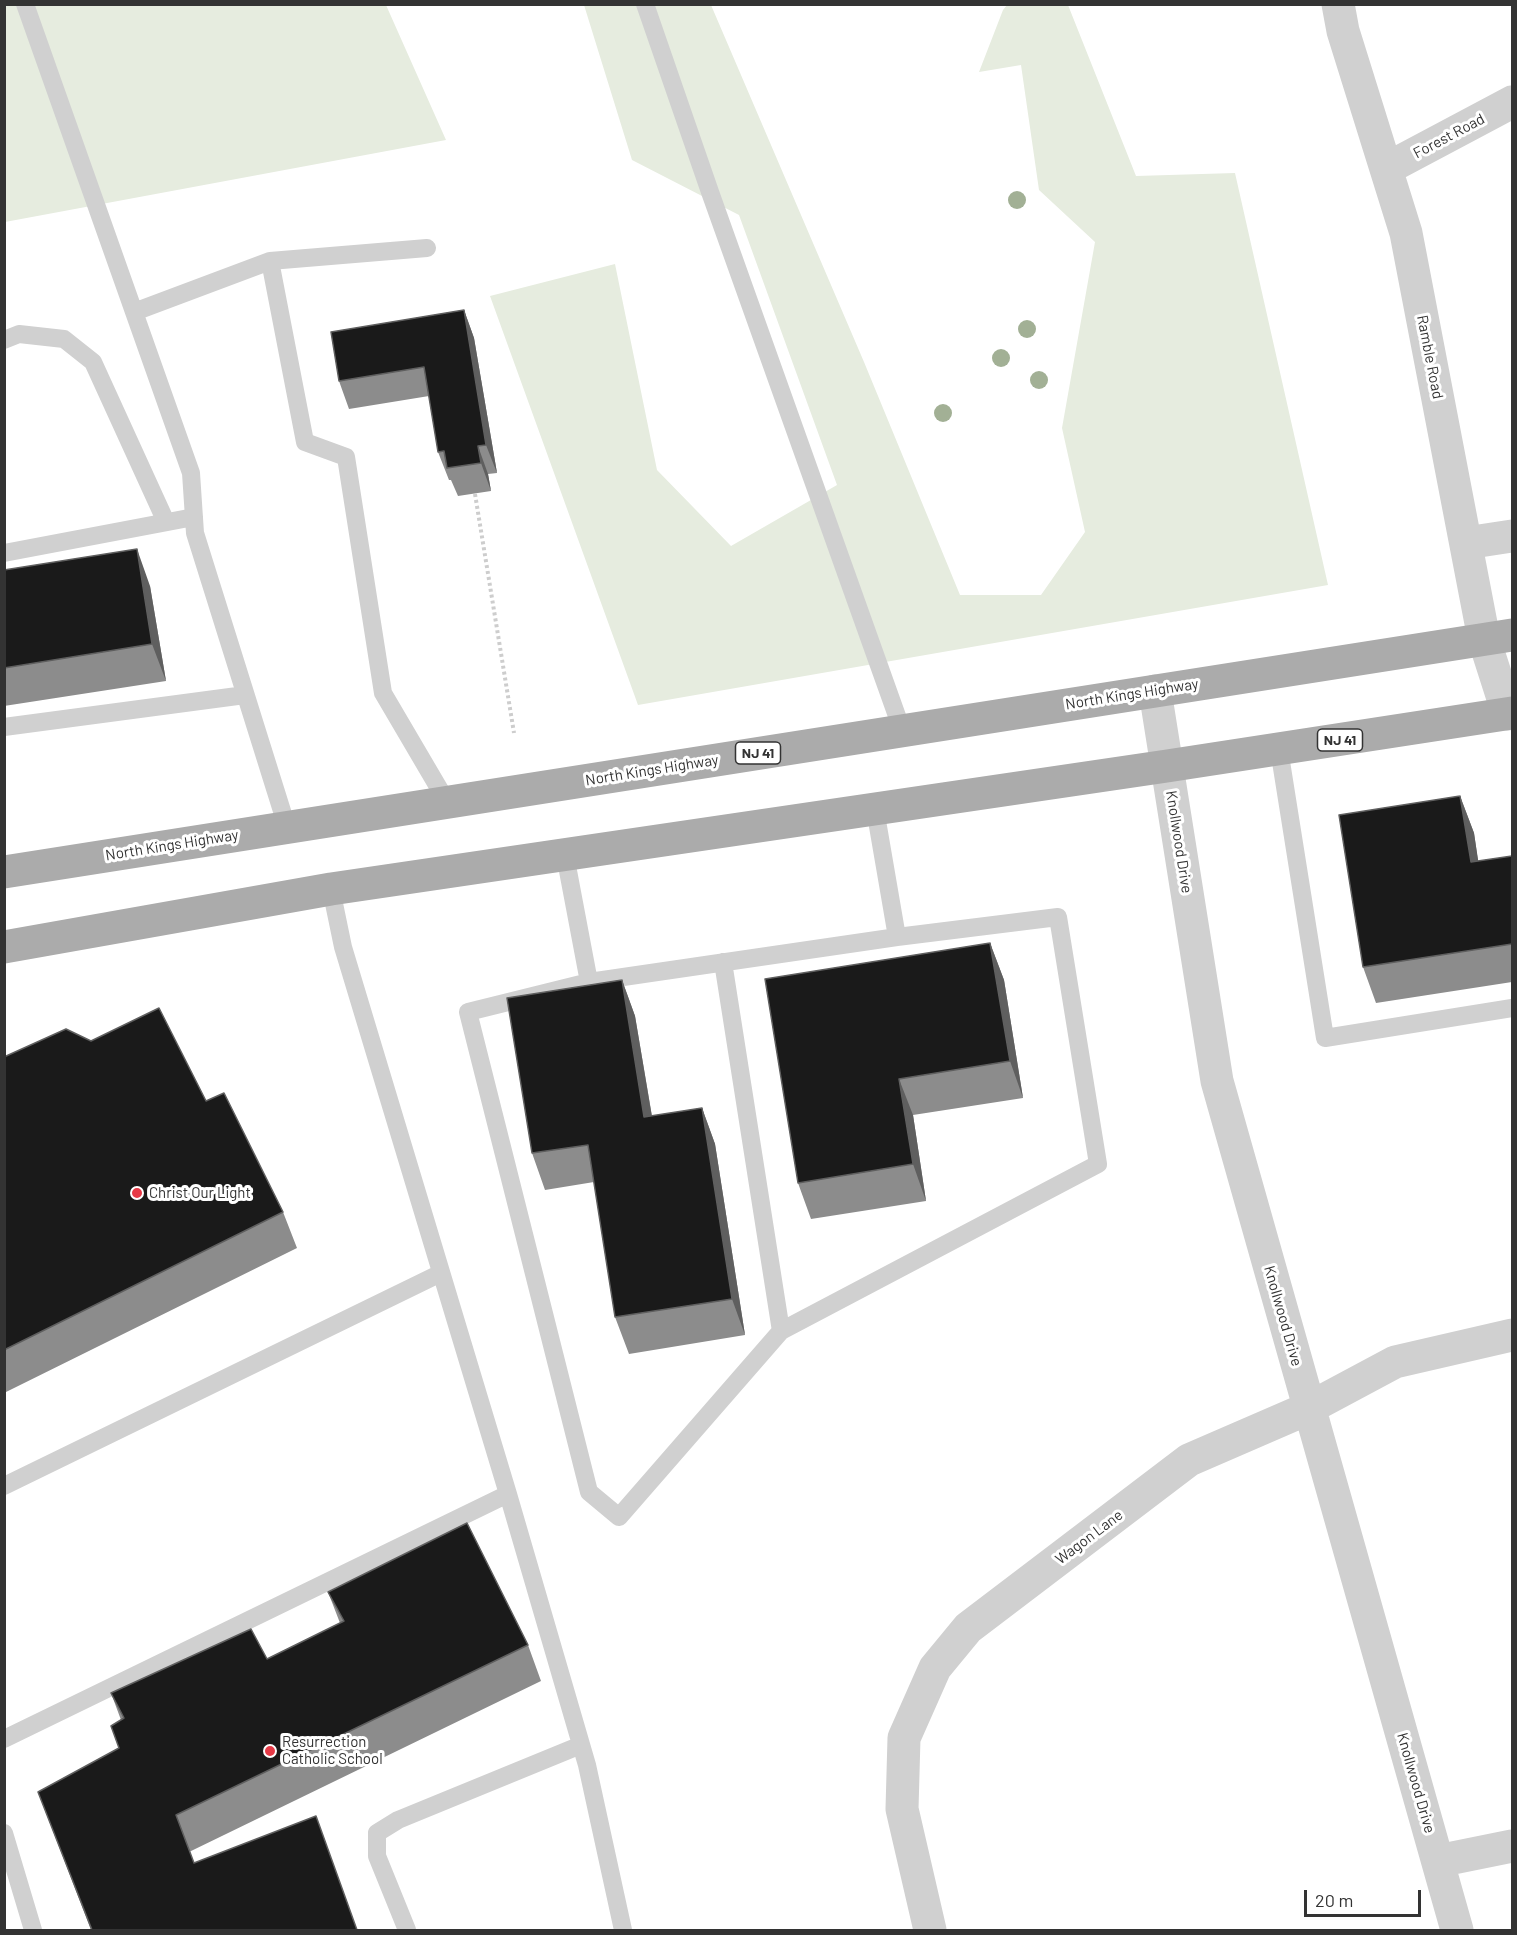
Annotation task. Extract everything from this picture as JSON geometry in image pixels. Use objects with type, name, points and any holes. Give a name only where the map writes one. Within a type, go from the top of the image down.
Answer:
[{"type":"main road","name":"North Kings Highway","points":[[4,872],[1498,637]]},
{"type":"main road","name":"NJ 41","points":[[4,947],[331,889],[1510,713]]},
{"type":"street","name":"Ramble Road","points":[[1338,4],[1343,31],[1406,233],[1466,543],[1498,637],[1510,713]]},
{"type":"street","name":"Forest Road","points":[[1386,169],[1512,102]]},
{"type":"street","points":[[1466,543],[1512,536]]},
{"type":"street","name":"Knollwood Drive","points":[[1155,691],[1217,1081],[1457,1930]]},
{"type":"street","name":"Wagon Lane","points":[[930,1930],[902,1809],[904,1738],[935,1668],[968,1628],[1189,1460],[1309,1408],[1395,1362],[1512,1335]]},
{"type":"street","points":[[1438,1861],[1512,1846]]},
{"type":"lane","points":[[25,4],[191,473],[195,533],[287,827]]},
{"type":"lane","points":[[645,4],[902,730]]},
{"type":"lane","points":[[134,312],[270,261],[427,248]]},
{"type":"lane","points":[[270,261],[306,442],[346,457],[383,693],[447,802]]},
{"type":"lane","points":[[4,340],[19,334],[64,339],[93,362],[166,522]]},
{"type":"lane","points":[[4,553],[194,517]]},
{"type":"lane","points":[[4,728],[245,695]]},
{"type":"lane","points":[[1279,749],[1325,1038],[1512,1008]]},
{"type":"lane","points":[[875,809],[897,937]]},
{"type":"lane","points":[[564,855],[589,982]]},
{"type":"lane","points":[[331,889],[343,947],[581,1745],[623,1930]]},
{"type":"lane","points":[[1058,917],[1098,1164],[781,1331],[619,1517],[589,1492],[468,1012],[589,982],[723,962],[1058,917]]},
{"type":"lane","points":[[723,962],[781,1331]]},
{"type":"lane","points":[[4,1486],[441,1273]]},
{"type":"lane","points":[[4,1739],[508,1494]]},
{"type":"lane","points":[[407,1930],[376,1856],[377,1833],[398,1820],[581,1745]]},
{"type":"lane","points":[[4,1833],[33,1930]]},
{"type":"path","points":[[475,494],[513,733]]},
{"type":"shaded area","points":[[5,5],[386,5],[446,140],[5,222]]},
{"type":"shaded area","points":[[584,5],[711,5],[864,362],[960,595],[1041,595],[1085,532],[1062,428],[1095,242],[1039,190],[1021,65],[979,72],[1007,5],[1068,5],[1136,176],[1235,173],[1328,585],[638,705],[490,296],[615,264],[657,470],[731,546],[837,485],[739,215],[632,160]]},
{"type":"building","points":[[464,310],[486,445],[478,446],[481,463],[447,468],[444,451],[438,452],[424,367],[339,381],[331,332]]},
{"type":"building","points":[[137,549],[152,644],[4,668],[4,570]]},
{"type":"building","points":[[1460,796],[1471,862],[1512,856],[1512,944],[1363,967],[1339,815]]},
{"type":"building","points":[[990,943],[1010,1061],[899,1079],[913,1164],[798,1183],[765,979]]},
{"type":"building","points":[[622,980],[644,1117],[702,1108],[732,1299],[615,1317],[588,1145],[532,1153],[507,998]]},
{"type":"building","name":"Christ Our Light","points":[[159,1008],[206,1101],[224,1093],[283,1212],[4,1350],[4,1057],[66,1029],[91,1041]]},
{"type":"building","points":[[467,1523],[528,1645],[176,1815],[194,1863],[316,1816],[357,1930],[92,1930],[38,1792],[119,1748],[111,1726],[124,1718],[111,1693],[251,1629],[267,1659],[344,1621],[328,1592]]},
{"type":"place","name":"Christ Our Light","points":[[137,1193]]},
{"type":"place","name":"Resurrection Catholic School","points":[[270,1751]]}]
